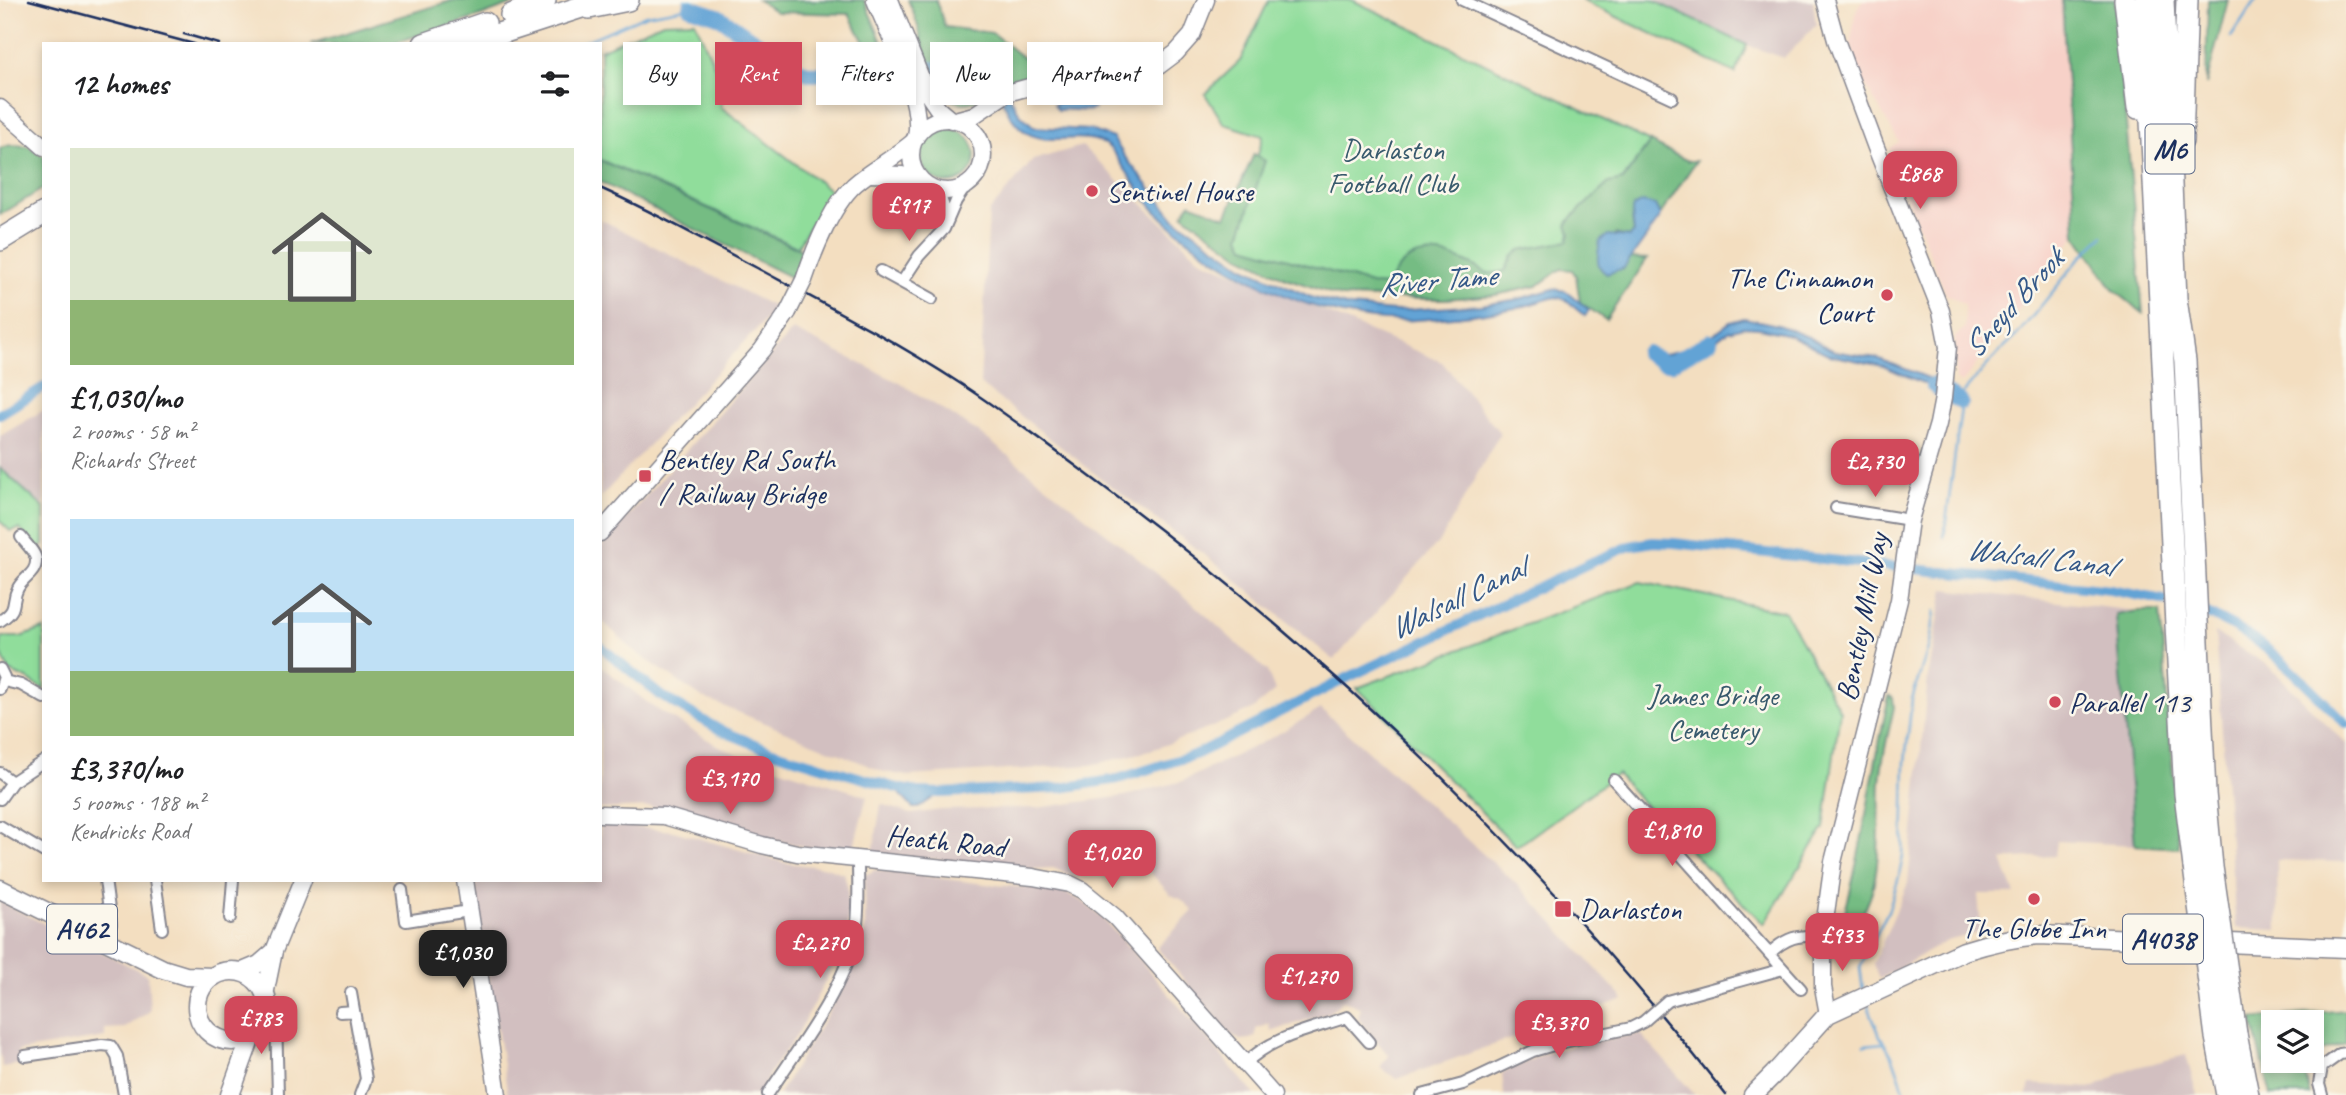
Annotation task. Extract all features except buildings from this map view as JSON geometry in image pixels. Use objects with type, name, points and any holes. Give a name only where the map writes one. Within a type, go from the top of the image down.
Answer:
[{"type":"highway","points":[[430,42],[511,15],[551,5],[603,0]]},
{"type":"highway","points":[[472,42],[551,5],[628,0]]},
{"type":"highway","points":[[2125,0],[2168,298]]},
{"type":"highway","name":"M6","points":[[2146,0],[2168,298],[2185,361],[2205,793],[2203,867]]},
{"type":"highway","name":"M6","points":[[2163,0],[2172,555],[2185,794],[2203,867],[2226,1035],[2227,1095]]},
{"type":"highway","points":[[2168,298],[2187,0]]},
{"type":"highway","points":[[0,223],[42,198]]},
{"type":"highway","points":[[0,240],[42,214]]},
{"type":"highway","name":"M6","points":[[2226,1035],[2248,1095]]},
{"type":"main road","name":"A462","points":[[0,889],[163,969],[186,976],[213,977]]},
{"type":"main road","name":"A4038","points":[[1753,1095],[1828,1014],[1876,990],[1980,946],[2027,936],[2049,935],[2346,948]]},
{"type":"main road","name":"A462","points":[[163,969],[186,989],[198,1005]]},
{"type":"main road","points":[[230,1095],[252,1034],[265,1018],[267,1006],[258,982],[240,972],[223,972],[213,977],[201,990],[198,1005],[204,1026],[216,1037],[229,1058],[236,1077]]},
{"type":"main road","points":[[216,1037],[235,1040],[252,1034]]},
{"type":"street","points":[[875,0],[899,42]]},
{"type":"street","points":[[890,0],[900,42]]},
{"type":"street","points":[[1013,91],[1069,76],[1111,81],[1132,78],[1156,68],[1176,53],[1192,35],[1206,0]]},
{"type":"street","points":[[1462,0],[1672,98]]},
{"type":"street","name":"Bentley Mill Way","points":[[1826,3],[1836,40],[1874,145],[1941,311],[1947,335],[1945,391],[1910,520],[1899,600],[1833,862],[1824,935],[1823,987],[1828,1014]]},
{"type":"street","points":[[902,282],[919,256],[944,229],[956,201],[974,179],[983,156],[980,140],[974,131],[953,120],[916,84]]},
{"type":"street","points":[[916,84],[918,111],[912,150],[914,170],[944,206],[948,220]]},
{"type":"street","points":[[602,531],[762,350],[788,312],[841,200],[853,186],[899,155],[930,124],[974,115],[989,105]]},
{"type":"street","points":[[980,140],[991,105]]},
{"type":"street","points":[[0,108],[42,145]]},
{"type":"street","points":[[868,174],[902,174],[930,187],[951,191],[966,186]]},
{"type":"street","points":[[881,271],[932,299]]},
{"type":"street","points":[[1836,508],[1910,520]]},
{"type":"street","points":[[0,621],[10,613],[15,604],[18,587],[34,570],[40,555],[21,537]]},
{"type":"street","points":[[0,669],[2,685],[21,685],[42,697]]},
{"type":"street","points":[[0,799],[12,782],[42,762]]},
{"type":"street","points":[[0,773],[12,782]]},
{"type":"street","points":[[1614,780],[1801,989]]},
{"type":"street","name":"Heath Road","points":[[602,814],[664,816],[774,848],[858,860],[1033,877],[1082,890],[1115,917],[1143,947],[1273,1095]]},
{"type":"street","points":[[0,826],[42,851]]},
{"type":"street","points":[[768,1094],[819,1015],[855,938],[858,919],[858,860]]},
{"type":"street","points":[[105,882],[111,924]]},
{"type":"street","points":[[155,882],[162,929]]},
{"type":"street","points":[[230,918],[233,882]]},
{"type":"street","points":[[265,995],[274,951],[302,882]]},
{"type":"street","points":[[465,882],[498,1095]]},
{"type":"street","points":[[402,890],[406,921],[469,911]]},
{"type":"street","points":[[94,912],[109,910]]},
{"type":"street","points":[[1770,953],[1795,936],[1824,935]]},
{"type":"street","points":[[240,972],[259,964],[274,951]]},
{"type":"street","points":[[1422,1095],[1463,1084],[1533,1051],[1631,1028],[1643,1022],[1667,1002],[1783,969]]},
{"type":"street","points":[[351,993],[366,1079],[360,1095]]},
{"type":"street","points":[[340,1012],[354,1011]]},
{"type":"street","points":[[276,1017],[278,1095]]},
{"type":"street","points":[[1246,1063],[1257,1051],[1269,1044],[1347,1017],[1369,1042]]},
{"type":"street","points":[[25,1056],[111,1046],[115,1050],[124,1095]]},
{"type":"street","points":[[2322,1095],[2319,1084],[2322,1067],[2340,1054],[2346,1054]]},
{"type":"shaded area","points":[[1652,0],[1813,0],[1816,25],[1784,58],[1747,45]]},
{"type":"shaded area","points":[[1863,0],[2062,0],[2076,235],[1962,383],[1956,380],[1955,337],[1965,328],[1964,304],[1946,294],[1889,154],[1891,147],[1899,142],[1860,76],[1851,44],[1855,13]]},
{"type":"shaded area","points":[[1082,146],[1200,259],[1442,362],[1500,433],[1442,538],[1334,660],[1210,559],[980,384],[989,212],[1033,160]]},
{"type":"shaded area","points":[[602,220],[776,308],[602,496]]},
{"type":"shaded area","points":[[793,330],[898,382],[977,431],[1180,592],[1267,671],[1275,691],[1252,710],[1207,729],[1149,751],[1091,765],[908,776],[884,772],[701,697],[634,651],[602,621],[602,546]]},
{"type":"shaded area","points":[[42,411],[42,506],[0,468],[0,436]]},
{"type":"shaded area","points":[[1944,589],[2137,611],[2116,616],[2135,845],[2057,841],[2055,856],[2002,861],[2015,894],[1978,894],[1981,932],[1947,941],[1879,979],[1873,964],[1908,883],[1928,677]]},
{"type":"shaded area","points":[[2215,633],[2269,666],[2346,744],[2346,862],[2277,860],[2278,930],[2236,928]]},
{"type":"shaded area","points":[[602,667],[653,707],[715,744],[743,757],[867,796],[853,850],[806,847],[650,807],[602,809]]},
{"type":"shaded area","points":[[1321,709],[1519,886],[1624,999],[1397,1079],[1380,1067],[1389,1056],[1358,1018],[1361,1008],[1343,1000],[1330,1012],[1271,1032],[1270,1024],[1256,1029],[1256,1035],[1251,1039],[1240,1040],[1231,1034],[1157,948],[1193,911],[1181,899],[1171,895],[1121,841],[1077,878],[1053,868],[1034,869],[873,853],[881,804],[911,814],[941,810],[1036,808],[1125,796],[1183,781],[1271,738]]},
{"type":"shaded area","points":[[602,826],[673,831],[786,863],[829,868],[844,874],[848,889],[848,923],[837,959],[797,1035],[771,1070],[759,1094],[775,1095],[508,1095],[478,912],[476,882],[602,882]]},
{"type":"shaded area","points":[[875,870],[993,885],[1059,890],[1082,901],[1102,918],[1133,952],[1255,1095],[778,1095],[847,982],[865,930],[865,875]]},
{"type":"shaded area","points":[[0,902],[148,975],[150,1011],[125,1028],[105,1029],[105,1037],[18,1051],[20,1064],[2,1067]]},
{"type":"shaded area","points":[[1641,1034],[1695,1095],[1504,1095],[1502,1073],[1544,1054],[1583,1043]]},
{"type":"shaded area","points":[[2186,1055],[2197,1095],[2027,1095],[2030,1084],[2093,1088],[2129,1069]]},
{"type":"green space","points":[[454,0],[521,1],[397,42],[317,42]]},
{"type":"green space","points":[[758,0],[864,0],[882,42],[864,42],[849,14],[776,12]]},
{"type":"green space","points":[[908,0],[936,0],[945,27],[992,33],[1003,42],[930,42],[930,68]]},
{"type":"green space","name":"Darlaston Football Club","points":[[1269,0],[1352,0],[1650,142],[1558,269],[1537,286],[1495,295],[1444,299],[1342,297],[1303,282],[1234,243],[1263,136],[1224,124],[1205,94],[1240,61]]},
{"type":"green space","points":[[1581,0],[1652,0],[1747,45],[1735,73]]},
{"type":"green space","points":[[2062,0],[2115,0],[2143,313],[2114,290],[2076,235]]},
{"type":"green space","points":[[2208,0],[2228,0],[2206,85]]},
{"type":"green space","points":[[695,21],[715,67],[715,105],[721,105],[831,191],[797,247],[602,161],[602,49],[663,22]]},
{"type":"green space","points":[[1013,50],[1027,61],[1027,76],[1013,79]]},
{"type":"green space","points":[[953,129],[963,133],[971,141],[975,156],[971,171],[963,179],[943,183],[933,179],[925,171],[921,151],[925,141],[933,133]]},
{"type":"green space","points":[[1650,142],[1688,161],[1696,161],[1660,215],[1655,205],[1632,220],[1634,233],[1629,237],[1616,234],[1624,268],[1630,258],[1647,259],[1606,320],[1580,302],[1576,276],[1572,270],[1561,269],[1537,286],[1495,295],[1444,299],[1342,297],[1286,278],[1240,256],[1183,214],[1190,203],[1226,217],[1254,154],[1265,161],[1240,236],[1245,246],[1374,285],[1388,286],[1402,264],[1422,254],[1445,255],[1484,272],[1495,273],[1505,271],[1512,257],[1520,250],[1568,241],[1570,233],[1567,225],[1573,216],[1609,183],[1623,180]]},
{"type":"green space","points":[[11,145],[28,146],[42,156],[42,189],[0,215],[0,148]]},
{"type":"green space","points":[[602,161],[804,251],[792,278],[602,183]]},
{"type":"green space","points":[[0,468],[42,506],[42,546],[35,548],[20,529],[10,531],[0,521]]},
{"type":"green space","name":"James Bridge Cemetery","points":[[1640,582],[1785,612],[1840,711],[1824,828],[1764,924],[1650,811],[1617,774],[1516,846],[1357,688]]},
{"type":"green space","points":[[2160,611],[2179,848],[2135,845],[2116,615]]},
{"type":"green space","points":[[42,630],[42,689],[9,671],[0,651],[2,637],[20,637]]},
{"type":"green space","points":[[1889,696],[1893,698],[1894,707],[1881,772],[1875,880],[1862,915],[1851,928],[1841,926],[1849,898]]},
{"type":"green space","points":[[2346,1010],[2346,1044],[2324,1050],[2324,1012]]},
{"type":"green space","points":[[2261,1018],[2261,1055],[2252,1019]]},
{"type":"green space","points":[[2266,1073],[2305,1073],[2310,1095],[2271,1095]]},
{"type":"water","points":[[1013,102],[1020,114],[1034,127],[1090,130],[1113,138],[1174,218],[1244,267],[1313,298],[1350,307],[1394,311],[1481,305],[1519,299],[1553,289],[1566,291],[1589,310],[1585,316],[1564,299],[1557,297],[1482,314],[1416,320],[1383,320],[1317,307],[1252,280],[1194,244],[1161,217],[1106,145],[1087,139],[1036,137],[1027,133],[1013,120],[1004,105],[1013,105]]},
{"type":"water","points":[[1055,105],[1088,105],[1094,109],[1086,111],[1058,110]]},
{"type":"water","points":[[1643,202],[1655,205],[1659,219],[1624,268],[1607,274],[1599,264],[1600,241],[1608,235],[1629,237],[1634,233],[1633,207]]},
{"type":"water","points":[[1744,318],[1778,325],[1834,351],[1877,358],[1936,381],[1935,391],[1883,366],[1830,355],[1790,335],[1759,328],[1743,327],[1728,331],[1695,356],[1667,369],[1644,358],[1647,353],[1660,355],[1687,349],[1707,339],[1730,322]]},
{"type":"water","points":[[893,787],[940,793],[918,808],[913,808]]},
{"type":"waterway","name":"River Tame","points":[[685,0],[690,7]]},
{"type":"waterway","name":"Sneyd Brook","points":[[2231,37],[2256,0]]},
{"type":"waterway","points":[[584,42],[646,15],[690,7]]},
{"type":"waterway","name":"River Tame","points":[[690,7],[718,16],[795,69],[812,74],[930,69]]},
{"type":"waterway","name":"Sneyd Brook","points":[[1944,537],[1963,393],[2018,334],[2081,257],[2103,236]]},
{"type":"waterway","name":"River Tame","points":[[1647,353],[1663,363],[1671,363],[1710,341]]},
{"type":"waterway","name":"River Tame","points":[[1933,385],[1961,402]]},
{"type":"waterway","name":"Walsall Canal","points":[[0,414],[42,388]]},
{"type":"waterway","name":"Walsall Canal","points":[[602,648],[660,695],[720,730],[769,750],[844,773],[893,787],[940,793],[1061,788],[1118,779],[1197,754],[1349,677],[1594,561],[1630,546],[1653,542],[2110,590],[2174,602]]},
{"type":"waterway","name":"Walsall Canal","points":[[2195,609],[2219,619],[2260,644],[2294,672],[2346,724]]},
{"type":"waterway","points":[[1863,990],[1860,967],[1889,909],[1903,856],[1905,762],[1912,699],[1930,642],[1935,611]]},
{"type":"waterway","points":[[1867,1003],[1880,1036],[1893,1058],[1906,1095]]},
{"type":"waterway","points":[[1864,1045],[1883,1043]]},
{"type":"railway","points":[[29,0],[186,42]]},
{"type":"railway","points":[[184,34],[212,42]]},
{"type":"railway","points":[[602,189],[809,296],[936,368],[1033,434],[1190,553],[1356,695],[1435,770],[1586,928],[1726,1095]]},
{"type":"place","name":"Sentinel House","points":[[1092,191]]},
{"type":"place","name":"The Cinnamon Court","points":[[1887,295]]},
{"type":"place","name":"Bentley Rd South / Railway Bridge","points":[[645,476]]},
{"type":"place","name":"Parallel 113","points":[[2055,702]]},
{"type":"place","name":"The Globe Inn","points":[[2034,899]]},
{"type":"place","name":"Darlaston","points":[[1563,909]]}]
